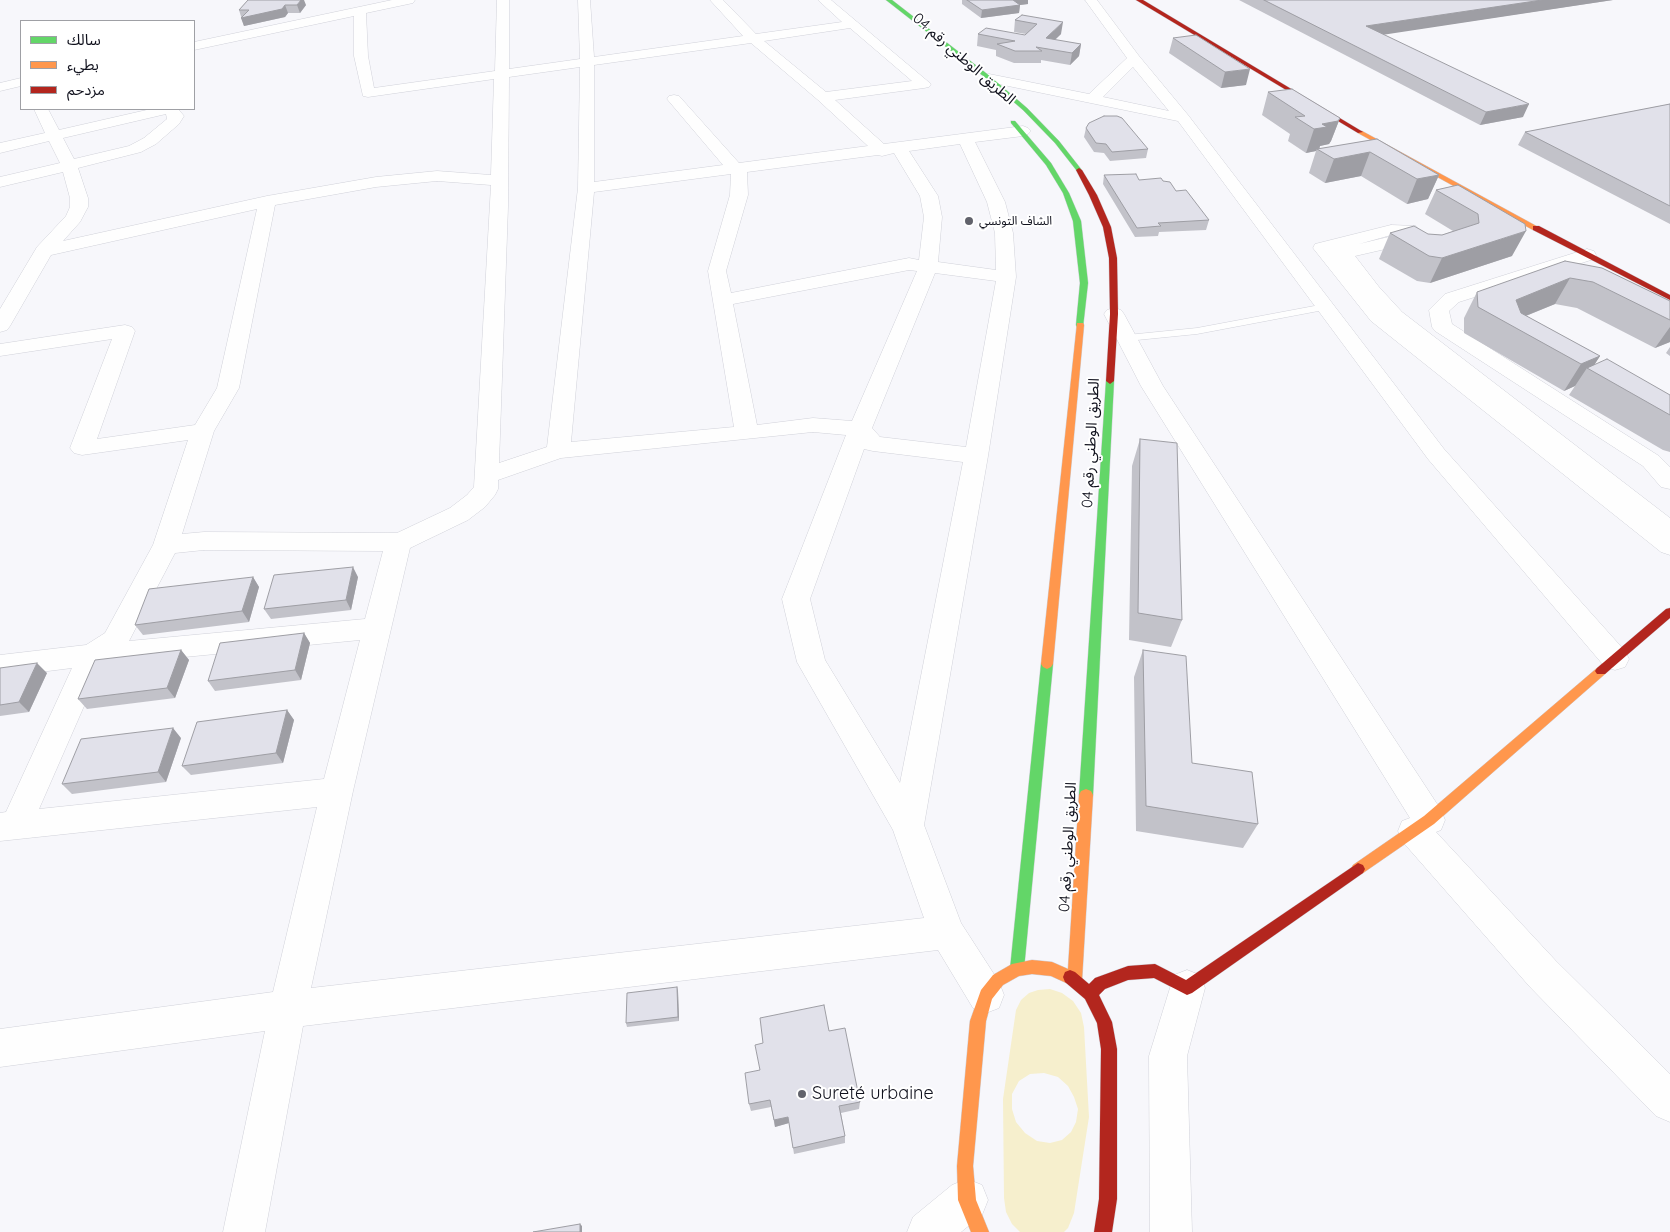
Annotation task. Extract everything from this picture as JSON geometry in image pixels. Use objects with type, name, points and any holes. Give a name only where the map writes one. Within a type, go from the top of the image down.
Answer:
[{"type":"main road","name":"الطريق الوطني رقم 04","points":[[890,0],[989,78],[1025,109],[1057,142],[1078,169],[1093,195],[1107,227],[1113,258],[1114,314],[1075,980]]},
{"type":"main road","points":[[1139,0],[1358,131],[1670,298]]},
{"type":"main road","name":"الطريق الوطني رقم 04","points":[[1001,110],[1023,131],[1049,164],[1066,193],[1076,220],[1084,283],[1016,969]]},
{"type":"main road","points":[[1090,994],[1100,983],[1128,973],[1155,971],[1187,988],[1421,826],[1670,612]]},
{"type":"main road","points":[[973,1216],[965,1166],[978,1021],[986,995],[998,980],[1016,969],[1032,967],[1052,969],[1075,980],[1090,994],[1104,1022],[1109,1049],[1108,1199],[1102,1232]]},
{"type":"street","points":[[195,46],[360,10],[381,3],[410,0]]},
{"type":"street","points":[[166,545],[204,541],[401,542],[459,514],[476,501],[486,489],[499,181],[503,0]]},
{"type":"street","points":[[558,451],[586,188],[587,61],[584,0]]},
{"type":"street","points":[[716,0],[752,38],[891,150],[929,196],[933,217],[928,267],[860,429],[796,599],[812,662],[908,825],[947,932],[986,995]]},
{"type":"street","points":[[823,97],[924,84],[824,0]]},
{"type":"street","points":[[1091,0],[1134,59],[1183,118],[1436,454],[1615,659]]},
{"type":"street","points":[[360,10],[361,56],[368,94],[853,24]]},
{"type":"street","points":[[1093,99],[1134,59]]},
{"type":"street","points":[[989,78],[1183,118]]},
{"type":"street","points":[[0,87],[20,82]]},
{"type":"street","points":[[674,99],[737,168],[739,195],[717,271],[724,300],[747,433]]},
{"type":"street","points":[[0,326],[44,251],[74,218],[79,206],[79,198],[69,165],[42,110]]},
{"type":"street","points":[[0,148],[166,110]]},
{"type":"street","points":[[0,182],[135,149],[150,142],[174,122],[176,116],[171,110]]},
{"type":"street","points":[[586,188],[891,150],[1023,131]]},
{"type":"street","points":[[908,825],[976,456],[1006,276],[1004,233],[996,202],[966,140]]},
{"type":"street","points":[[44,251],[267,201],[376,182],[437,176],[499,181]]},
{"type":"street","points":[[8,826],[92,655],[115,641],[166,545],[203,431],[228,388],[267,201]]},
{"type":"street","points":[[1670,531],[1395,316],[1372,291],[1343,253],[1410,238],[1410,230],[1391,230],[1322,248],[1378,317],[1670,546]]},
{"type":"street","points":[[1587,255],[1452,298],[1439,310],[1442,327],[1651,461],[1670,481]]},
{"type":"street","points":[[724,300],[909,264],[1006,276]]},
{"type":"street","points":[[1114,314],[1152,386],[1421,826],[1543,974],[1670,1102]]},
{"type":"street","points":[[0,350],[125,331],[82,448],[203,431]]},
{"type":"street","points":[[488,475],[558,451],[813,425],[860,429],[873,444],[976,456]]},
{"type":"street","points":[[244,1232],[288,1009],[337,791],[395,552],[401,542]]},
{"type":"street","points":[[0,666],[92,655],[378,628]]},
{"type":"street","points":[[8,826],[337,791]]},
{"type":"street","points":[[0,1048],[288,1009],[947,932]]},
{"type":"street","points":[[1171,1232],[1168,1056],[1187,988]]},
{"type":"street","points":[[928,1232],[973,1216]]},
{"type":"lane","points":[[1127,338],[1197,331],[1325,307]]},
{"type":"shaded area","points":[[1050,989],[1062,993],[1073,1001],[1081,1013],[1084,1027],[1089,1117],[1074,1213],[1068,1228],[1064,1232],[1020,1232],[1012,1224],[1006,1212],[1004,1198],[1003,1099],[1016,1010],[1021,1000],[1029,993]],"holes":[[[1044,1073],[1058,1077],[1068,1086],[1074,1097],[1078,1109],[1076,1122],[1071,1132],[1062,1140],[1050,1143],[1037,1141],[1025,1133],[1016,1122],[1012,1109],[1012,1094],[1019,1081],[1030,1074]]]},
{"type":"building","points":[[248,0],[301,0],[297,5],[285,5],[282,9],[241,18],[249,10],[239,10]]},
{"type":"building","points":[[967,0],[1013,0],[1020,5],[982,10]]},
{"type":"building","points":[[1264,0],[1542,0],[1366,26],[1529,104],[1486,112]]},
{"type":"building","points":[[1022,15],[1063,22],[1046,38],[1081,44],[1072,53],[1036,47],[1042,51],[1015,51],[997,44],[1015,41],[978,34],[986,28],[1025,35],[1037,24],[1015,20]]},
{"type":"building","points":[[1196,35],[1250,69],[1225,72],[1173,38]]},
{"type":"building","points":[[1292,89],[1340,118],[1338,121],[1322,124],[1327,127],[1314,129],[1295,117],[1305,116],[1268,92]]},
{"type":"building","points":[[1670,104],[1670,206],[1525,132]]},
{"type":"building","points":[[1104,116],[1122,118],[1148,149],[1112,152],[1106,144],[1096,143],[1086,128],[1089,123]]},
{"type":"building","points":[[1377,139],[1439,175],[1417,179],[1370,152],[1334,159],[1317,149]]},
{"type":"building","points":[[1136,174],[1139,180],[1161,178],[1163,181],[1170,182],[1176,191],[1186,190],[1209,220],[1158,223],[1161,226],[1137,228],[1104,175]]},
{"type":"building","points":[[1458,185],[1525,224],[1526,231],[1442,258],[1429,256],[1390,233],[1414,226],[1428,234],[1442,235],[1479,223],[1478,214],[1436,190]]},
{"type":"building","points":[[1565,261],[1602,268],[1670,301],[1670,320],[1593,282],[1570,278],[1516,300],[1521,313],[1600,356],[1581,364],[1478,307],[1477,292]]},
{"type":"building","points":[[1607,359],[1670,395],[1670,415],[1587,368]]},
{"type":"building","points":[[1140,439],[1177,443],[1182,620],[1138,613]]},
{"type":"building","points":[[353,567],[346,600],[264,609],[274,575]]},
{"type":"building","points":[[253,577],[242,611],[135,625],[149,589]]},
{"type":"building","points":[[304,633],[295,670],[208,681],[220,643]]},
{"type":"building","points":[[181,650],[167,688],[78,699],[95,660]]},
{"type":"building","points":[[1143,650],[1186,656],[1192,763],[1252,772],[1258,824],[1146,806]]},
{"type":"building","points":[[37,663],[19,702],[0,705],[0,668]]},
{"type":"building","points":[[287,710],[276,753],[182,766],[197,722]]},
{"type":"building","points":[[173,728],[158,772],[62,784],[81,739]]},
{"type":"building","points":[[677,987],[678,1017],[626,1023],[627,993]]},
{"type":"building","name":"Sureté urbaine","points":[[824,1005],[829,1031],[845,1028],[860,1102],[839,1106],[845,1136],[793,1148],[788,1117],[774,1120],[770,1100],[749,1104],[745,1073],[760,1070],[755,1045],[763,1043],[760,1018]]},
{"type":"building","points":[[580,1224],[580,1232],[533,1232]]},
{"type":"traffic: fast","points":[[889,0],[989,78],[1025,109],[1057,142],[1079,170]]},
{"type":"traffic: fast","points":[[1013,122],[1049,164],[1066,193],[1077,221],[1084,283],[1080,325]]},
{"type":"traffic: fast","points":[[1086,795],[1110,381]]},
{"type":"traffic: fast","points":[[1017,969],[1047,664]]},
{"type":"traffic: slow","points":[[1360,132],[1536,228]]},
{"type":"traffic: slow","points":[[1047,664],[1080,325]]},
{"type":"traffic: slow","points":[[1358,869],[1429,820],[1601,671]]},
{"type":"traffic: slow","points":[[1075,980],[1086,795]]},
{"type":"traffic: slow","points":[[980,1232],[967,1200],[965,1166],[978,1021],[986,995],[998,980],[1017,969],[1032,967],[1052,969],[1070,977]]},
{"type":"traffic: jam","points":[[1139,0],[1360,132]]},
{"type":"traffic: jam","points":[[1079,170],[1093,195],[1107,227],[1113,258],[1114,314],[1110,381]]},
{"type":"traffic: jam","points":[[1536,228],[1670,298]]},
{"type":"traffic: jam","points":[[1601,671],[1670,612]]},
{"type":"traffic: jam","points":[[1090,994],[1100,983],[1128,973],[1155,971],[1187,988],[1358,869]]},
{"type":"traffic: jam","points":[[1070,977],[1090,994],[1104,1022],[1109,1049],[1108,1199],[1103,1232]]},
{"type":"place","name":"الشاف التونسي","points":[[969,221]]},
{"type":"place","name":"Sureté urbaine","points":[[802,1094]]}]
